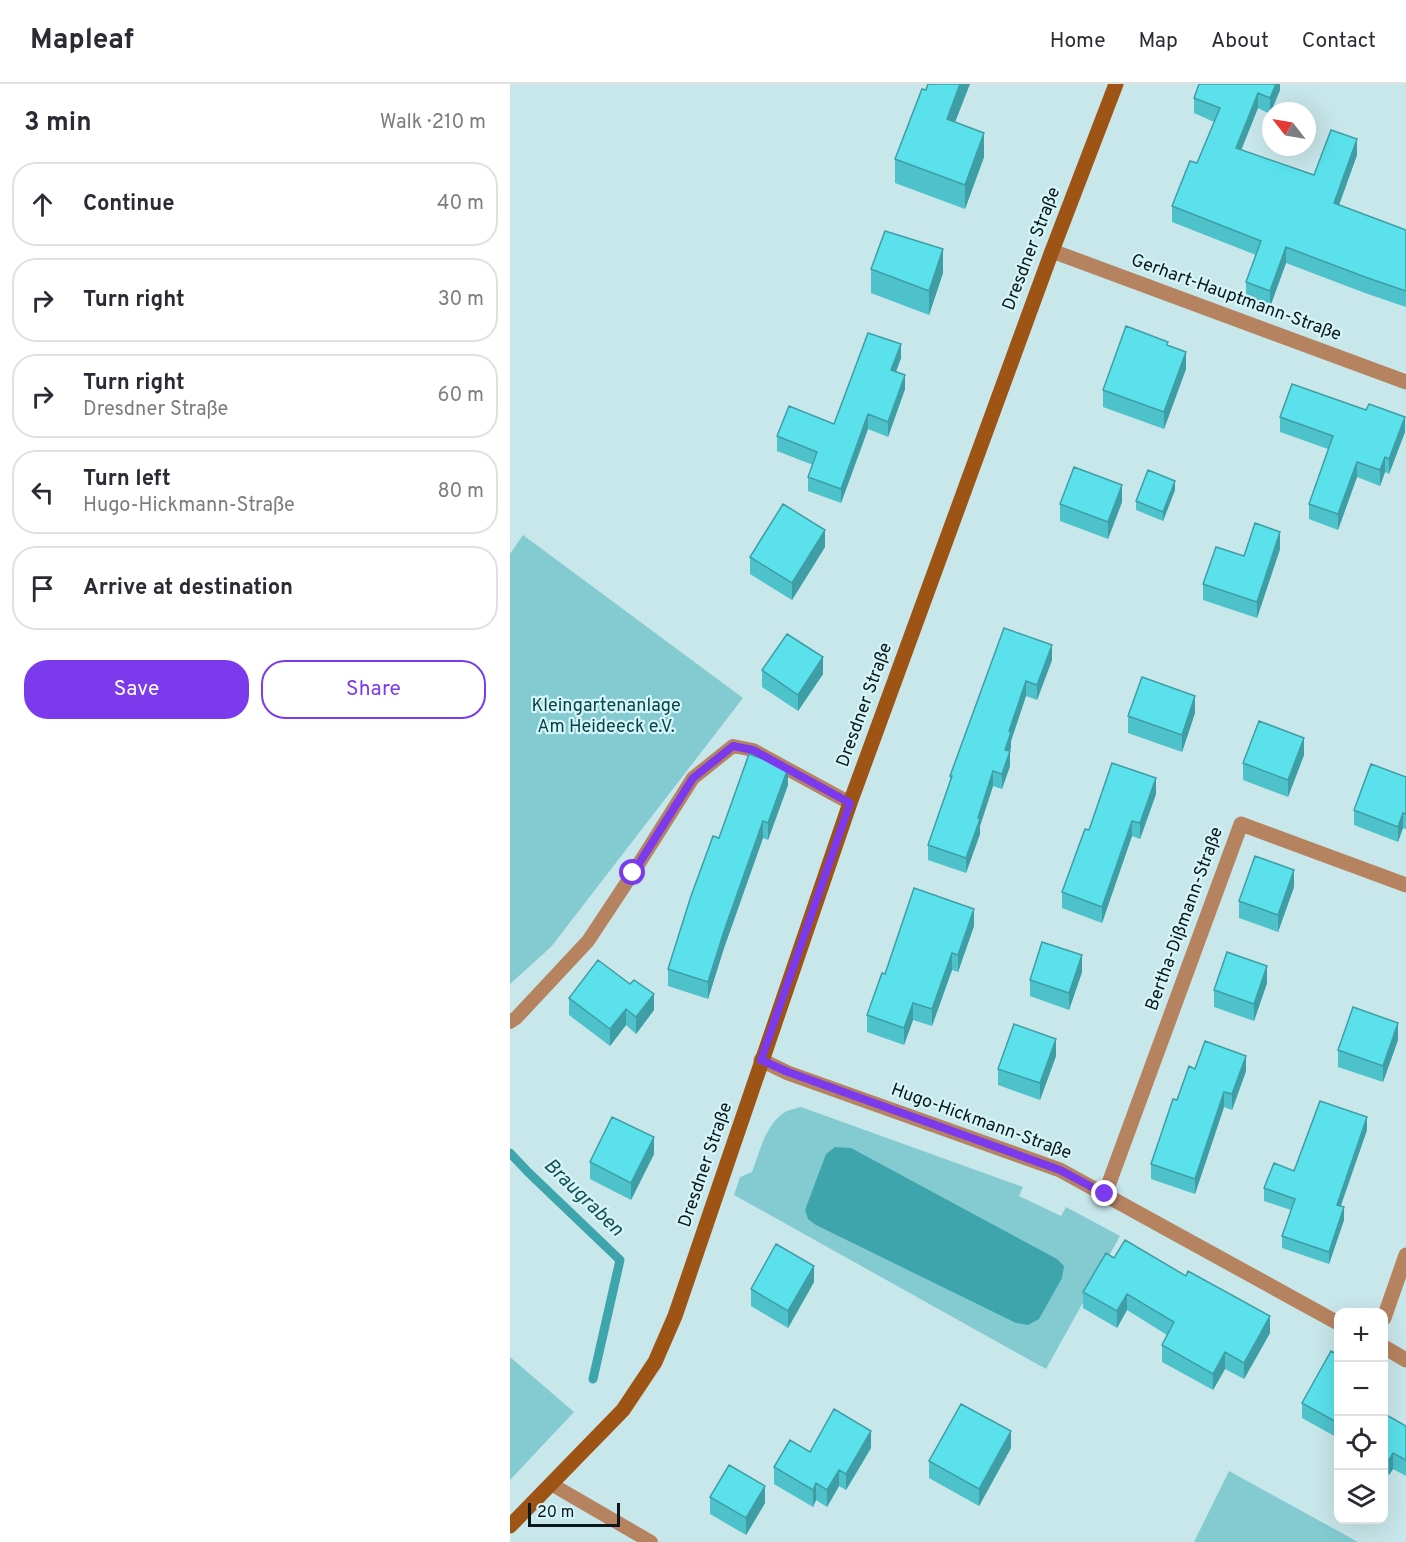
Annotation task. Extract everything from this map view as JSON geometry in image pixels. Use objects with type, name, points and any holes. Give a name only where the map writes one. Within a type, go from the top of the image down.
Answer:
[{"type":"main road","name":"Dresdner Straße","points":[[510,1526],[623,1410],[655,1362],[675,1316],[850,803],[1052,251],[1116,84]]},
{"type":"street","name":"Gerhart-Hauptmann-Straße","points":[[1052,251],[1406,382]]},
{"type":"street","name":"Bertha-Dißmann-Straße","points":[[1105,1194],[1241,824],[1406,885]]},
{"type":"street","name":"Hugo-Hickmann-Straße","points":[[761,1060],[788,1072],[1060,1170],[1334,1321]]},
{"type":"street","points":[[1386,1308],[1406,1255]]},
{"type":"street","points":[[1388,1350],[1406,1360]]},
{"type":"lane","points":[[510,1022],[588,940],[693,778],[733,746],[753,750],[850,803]]},
{"type":"lane","points":[[551,1484],[651,1542]]},
{"type":"green space","name":"Kleingartenanlage Am Heideeck e.V.","points":[[523,535],[743,698],[551,947],[510,984],[510,554]]},
{"type":"green space","points":[[801,1107],[1023,1187],[1019,1196],[1061,1216],[1066,1207],[1120,1236],[1046,1369],[734,1195],[740,1177],[752,1172],[774,1122],[787,1111]]},
{"type":"green space","points":[[510,1357],[574,1412],[510,1480]]},
{"type":"green space","points":[[1229,1471],[1358,1542],[1194,1542]]},
{"type":"shaded area","points":[[835,1147],[851,1148],[1057,1259],[1064,1266],[1062,1278],[1039,1319],[1028,1325],[1016,1323],[808,1219],[805,1210],[826,1154]]},
{"type":"building","points":[[928,84],[960,84],[947,119],[984,133],[965,185],[895,159],[922,89],[926,90]]},
{"type":"building","points":[[1199,84],[1276,84],[1270,98],[1258,93],[1236,148],[1314,175],[1331,130],[1357,139],[1334,203],[1406,230],[1406,291],[1286,247],[1270,291],[1246,282],[1261,241],[1172,206],[1190,161],[1197,163],[1220,108],[1194,98]]},
{"type":"building","points":[[885,231],[943,249],[929,291],[871,269]]},
{"type":"building","points":[[1126,326],[1168,342],[1167,345],[1186,352],[1164,412],[1103,390]]},
{"type":"building","points":[[868,333],[901,344],[891,370],[905,375],[888,422],[868,414],[841,489],[808,477],[817,452],[777,436],[789,406],[834,424]]},
{"type":"building","points":[[1292,384],[1366,410],[1369,404],[1405,417],[1389,459],[1385,457],[1380,470],[1357,462],[1338,514],[1309,504],[1333,436],[1280,417]]},
{"type":"building","points":[[1074,467],[1122,485],[1108,522],[1060,504]]},
{"type":"building","points":[[1148,470],[1175,481],[1163,512],[1136,501]]},
{"type":"building","points":[[783,504],[825,530],[792,583],[750,557]]},
{"type":"building","points":[[1255,523],[1280,532],[1257,602],[1203,584],[1216,547],[1244,556]]},
{"type":"building","points":[[1004,628],[1052,645],[1037,685],[1026,681],[1009,731],[1011,732],[1005,750],[1010,751],[1002,774],[993,771],[978,818],[980,819],[966,858],[928,845],[952,776],[950,776]]},
{"type":"building","points":[[787,634],[823,657],[798,695],[762,670]]},
{"type":"building","points":[[1142,677],[1195,696],[1182,735],[1128,716]]},
{"type":"building","points":[[1259,721],[1304,738],[1288,780],[1243,763]]},
{"type":"building","points":[[749,754],[788,768],[768,823],[763,821],[708,982],[668,969],[713,836],[719,838]]},
{"type":"building","points":[[1112,763],[1156,778],[1140,823],[1132,821],[1102,907],[1062,892],[1085,829],[1089,830]]},
{"type":"building","points":[[1371,764],[1406,777],[1406,814],[1403,813],[1398,827],[1354,810]]},
{"type":"building","points":[[1255,856],[1294,870],[1278,915],[1239,901]]},
{"type":"building","points":[[914,888],[974,909],[958,955],[952,953],[932,1009],[913,1003],[904,1028],[867,1015],[882,973],[885,974]]},
{"type":"building","points":[[1042,942],[1082,955],[1069,993],[1030,980]]},
{"type":"building","points":[[1227,952],[1267,966],[1254,1004],[1214,990]]},
{"type":"building","points":[[598,960],[630,984],[634,980],[654,994],[636,1017],[626,1009],[610,1029],[569,998]]},
{"type":"building","points":[[1353,1007],[1398,1023],[1383,1066],[1338,1050]]},
{"type":"building","points":[[1014,1024],[1056,1039],[1040,1083],[998,1069]]},
{"type":"building","points":[[1205,1041],[1246,1056],[1232,1094],[1224,1092],[1195,1179],[1151,1164],[1173,1099],[1177,1100],[1189,1066],[1195,1069]]},
{"type":"building","points":[[1320,1101],[1367,1117],[1337,1205],[1344,1207],[1329,1252],[1282,1236],[1295,1199],[1264,1188],[1274,1163],[1294,1171]]},
{"type":"building","points":[[612,1117],[654,1137],[631,1183],[590,1162]]},
{"type":"building","points":[[1125,1240],[1186,1276],[1188,1271],[1270,1316],[1244,1363],[1225,1352],[1213,1374],[1162,1345],[1174,1322],[1127,1294],[1117,1311],[1083,1292],[1106,1253],[1114,1258]]},
{"type":"building","points":[[776,1244],[814,1266],[788,1311],[751,1289]]},
{"type":"building","points":[[1331,1351],[1334,1353],[1334,1421],[1302,1403]]},
{"type":"building","points":[[961,1404],[1011,1431],[979,1489],[929,1461]]},
{"type":"building","points":[[834,1409],[871,1431],[846,1474],[839,1470],[827,1490],[816,1483],[813,1490],[774,1467],[790,1440],[810,1452]]},
{"type":"building","points":[[1388,1416],[1406,1426],[1406,1460],[1393,1453],[1389,1460]]},
{"type":"building","points":[[729,1465],[765,1486],[746,1518],[710,1497]]},
{"type":"waterway","name":"Braugraben","points":[[510,1153],[620,1260],[593,1379]]},
{"type":"route","points":[[633,873],[693,778],[733,746],[753,750],[850,803],[761,1060],[788,1072],[1060,1170],[1105,1194]]}]
